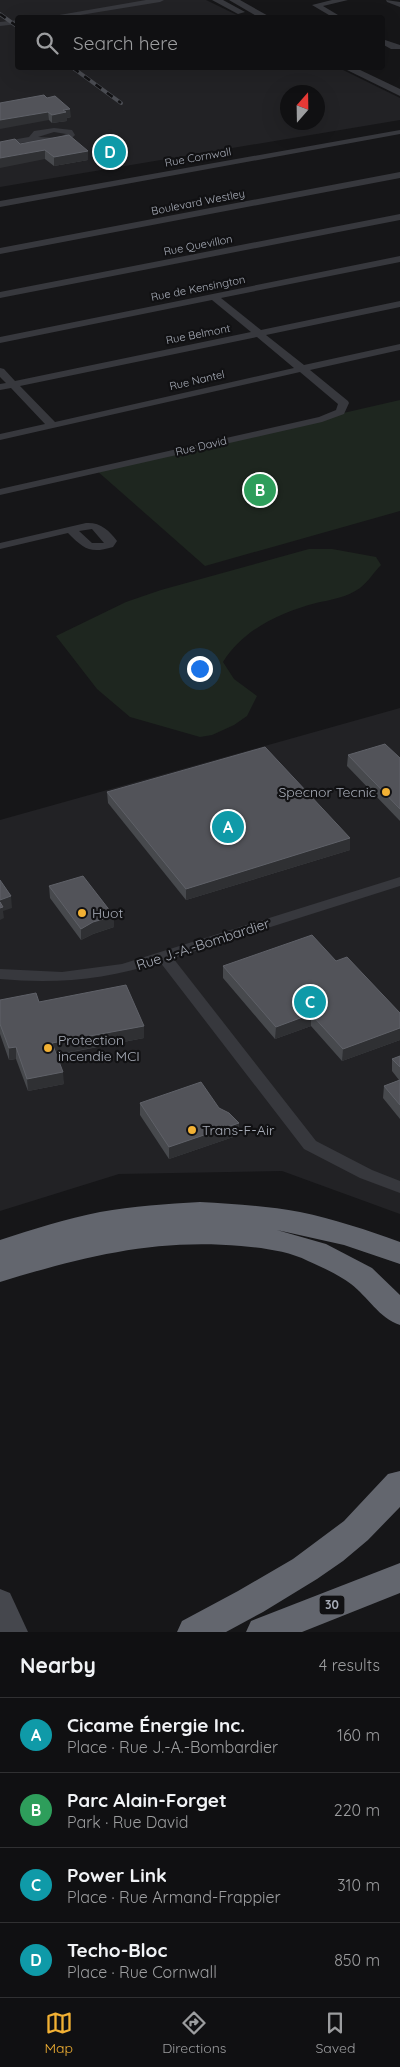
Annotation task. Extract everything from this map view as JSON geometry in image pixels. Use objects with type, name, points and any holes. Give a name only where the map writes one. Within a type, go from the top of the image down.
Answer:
[{"type":"highway","points":[[0,1251],[51,1234],[102,1222],[150,1215],[196,1212],[260,1216],[308,1224],[360,1238],[400,1253]]},
{"type":"highway","points":[[0,1271],[48,1255],[111,1240],[174,1233],[235,1234],[290,1244],[322,1255],[365,1279],[388,1299],[400,1313]]},
{"type":"highway","points":[[194,1632],[282,1585],[324,1558],[360,1528],[400,1484]]},
{"type":"highway","name":"30","points":[[264,1632],[400,1578]]},
{"type":"main road","points":[[0,1601],[14,1632]]},
{"type":"street","points":[[64,15],[160,0]]},
{"type":"street","points":[[216,0],[245,15]]},
{"type":"street","points":[[232,0],[262,15]]},
{"type":"street","points":[[334,15],[316,5],[344,0]]},
{"type":"street","points":[[390,0],[400,5]]},
{"type":"street","points":[[0,24],[15,22]]},
{"type":"street","points":[[385,42],[400,47]]},
{"type":"street","points":[[354,70],[400,93]]},
{"type":"street","points":[[374,70],[400,82]]},
{"type":"street","name":"Rue Cornwall","points":[[0,204],[400,132]]},
{"type":"street","points":[[0,145],[32,139]]},
{"type":"street","name":"Boulevard Westley","points":[[0,251],[400,175]]},
{"type":"street","name":"Rue Quevillon","points":[[0,295],[400,217]]},
{"type":"street","name":"Rue de Kensington","points":[[0,340],[400,259]]},
{"type":"street","points":[[214,297],[302,369]]},
{"type":"street","name":"Rue Belmont","points":[[0,387],[400,304]]},
{"type":"street","name":"Rue Nantel","points":[[0,437],[400,347]]},
{"type":"street","name":"Rue David","points":[[0,492],[322,419],[340,412],[344,403],[302,369]]},
{"type":"street","points":[[0,371],[52,425]]},
{"type":"street","points":[[0,546],[72,530]]},
{"type":"street","name":"Rue J.-A.-Bombardier","points":[[0,974],[51,978],[89,976],[135,966],[400,881]]},
{"type":"street","points":[[163,956],[310,1145],[366,1174],[400,1186]]},
{"type":"shaded area","points":[[0,0],[206,0],[237,15],[15,15],[15,70],[343,70],[400,98],[400,120],[0,187]]},
{"type":"shaded area","points":[[400,400],[400,511],[205,566],[96,470]]},
{"type":"shaded area","points":[[309,549],[332,549],[376,557],[381,565],[366,583],[350,594],[302,607],[276,617],[241,640],[223,662],[234,679],[257,696],[247,716],[234,725],[212,735],[200,737],[130,717],[97,689],[56,636],[126,602],[161,590]]},
{"type":"shaded area","points":[[400,708],[400,1214],[282,1171],[119,1174],[0,1211],[0,820]]},
{"type":"building","points":[[44,95],[47,98],[55,96],[70,109],[63,110],[66,112],[52,115],[48,112],[0,120],[0,103]]},
{"type":"building","points":[[69,135],[88,151],[54,157],[45,150],[0,158],[0,142],[15,139],[20,144]]},
{"type":"building","name":"Specnor Tecnic","points":[[385,744],[400,758],[400,809],[348,755]]},
{"type":"building","points":[[265,747],[350,838],[186,889],[107,792]]},
{"type":"building","name":"Huot","points":[[83,876],[114,916],[93,922],[81,929],[49,886]]},
{"type":"building","points":[[0,880],[11,896],[0,900]]},
{"type":"building","points":[[312,935],[336,961],[347,957],[400,1013],[400,1028],[343,1049],[311,1014],[276,1027],[223,966]]},
{"type":"building","name":"Protection incendie MCI","points":[[126,985],[144,1026],[52,1043],[63,1072],[27,1079],[16,1047],[9,1048],[0,1024],[0,1000],[36,993],[39,1002]]},
{"type":"building","points":[[400,1056],[400,1067],[392,1059]]},
{"type":"building","points":[[400,1080],[400,1105],[384,1086]]},
{"type":"building","name":"Trans-F-Air","points":[[201,1082],[219,1108],[229,1113],[239,1123],[169,1147],[140,1103]]},
{"type":"railway","points":[[0,14],[15,25]]},
{"type":"railway","points":[[76,70],[121,103]]},
{"type":"place","name":"Techo-Bloc","points":[[110,152]]},
{"type":"place","name":"Parc Alain-Forget","points":[[260,490]]},
{"type":"place","name":"Specnor Tecnic","points":[[386,792]]},
{"type":"place","name":"Cicame Énergie Inc.","points":[[228,827]]},
{"type":"place","name":"Huot","points":[[82,913]]},
{"type":"place","name":"Power Link","points":[[310,1002]]},
{"type":"place","name":"Protection incendie MCI","points":[[48,1048]]},
{"type":"place","name":"Trans-F-Air","points":[[192,1130]]}]
